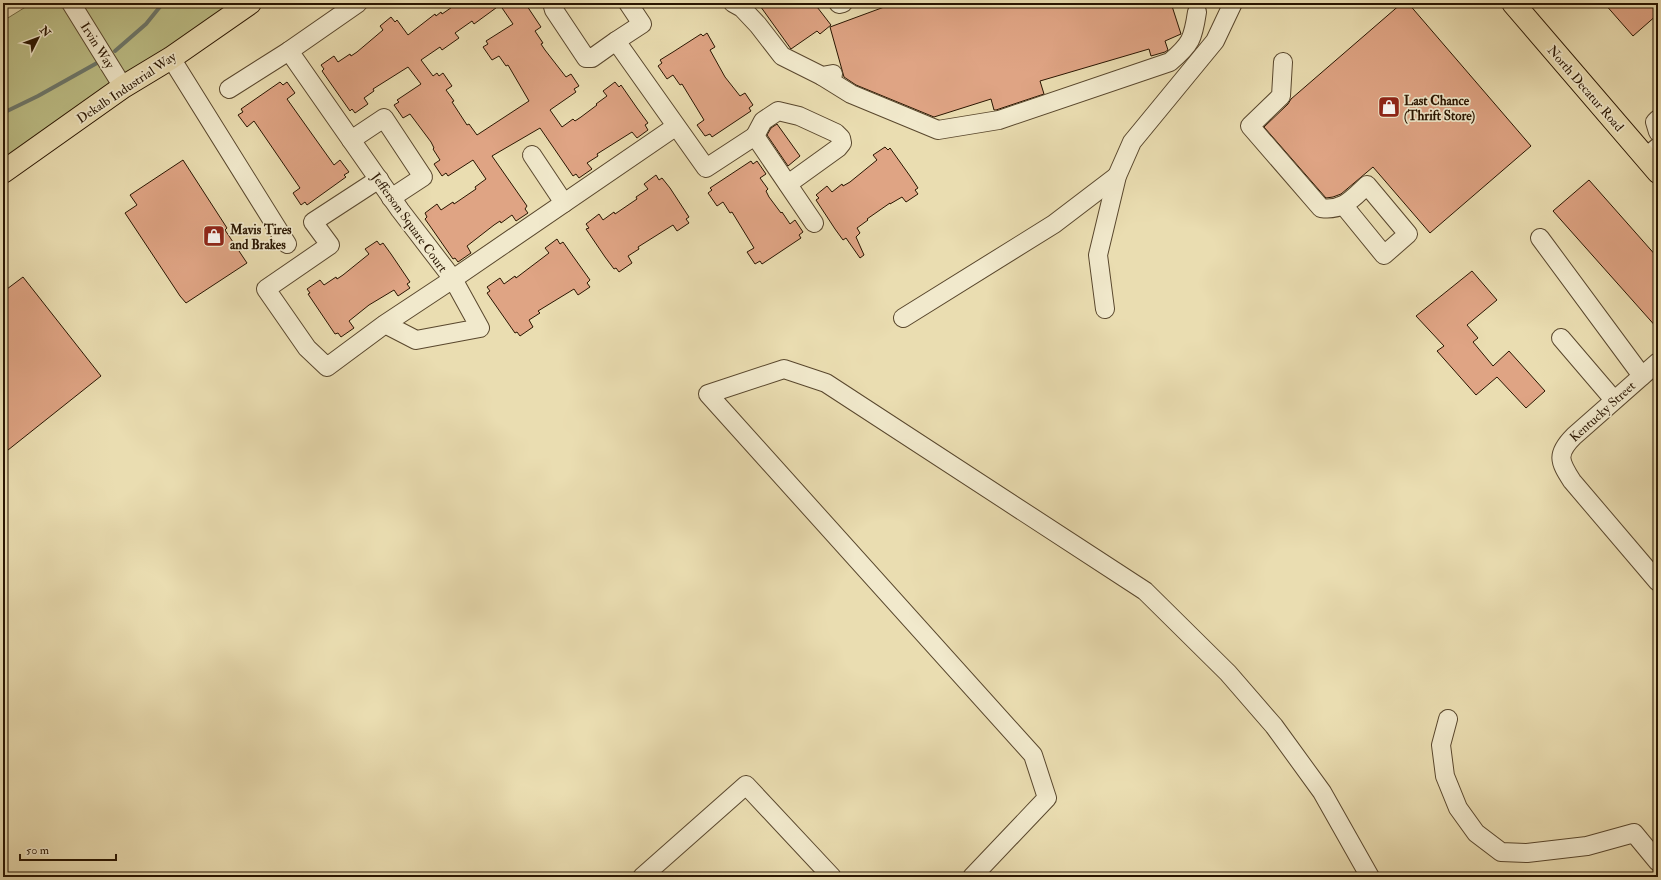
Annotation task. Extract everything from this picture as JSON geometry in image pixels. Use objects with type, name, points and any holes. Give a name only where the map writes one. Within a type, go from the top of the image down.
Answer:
[{"type":"main road","name":"Dekalb Industrial Way","points":[[3,172],[123,87],[171,58],[250,3]]},
{"type":"main road","name":"North Decatur Road","points":[[1513,3],[1654,159]]},
{"type":"street","name":"Irvin Way","points":[[72,3],[123,87]]},
{"type":"street","points":[[229,89],[289,51],[358,3]]},
{"type":"street","points":[[552,3],[554,10],[586,58],[592,58],[642,24],[628,3]]},
{"type":"street","points":[[733,3],[742,8],[758,24],[782,56],[831,74],[851,94],[938,130],[999,120],[1170,62],[1184,50],[1193,35],[1197,12]]},
{"type":"street","points":[[838,3],[843,3]]},
{"type":"street","points":[[1105,309],[1098,255],[1117,176],[1132,142],[1215,40],[1232,3]]},
{"type":"street","points":[[616,41],[675,127],[706,168],[755,136],[763,121],[770,114],[778,111],[799,116],[836,134],[841,138],[842,143],[838,148],[788,184]]},
{"type":"street","name":"Jefferson Square Court","points":[[289,51],[378,179],[453,279],[675,127]]},
{"type":"street","points":[[171,58],[286,244]]},
{"type":"street","points":[[1283,62],[1281,96],[1250,126],[1321,208],[1329,209],[1344,206]]},
{"type":"street","points":[[351,140],[384,118],[423,176],[392,198]]},
{"type":"street","points":[[1658,119],[1655,122],[1658,132]]},
{"type":"street","points":[[755,136],[814,222]]},
{"type":"street","points":[[532,155],[564,203]]},
{"type":"street","points":[[903,318],[1054,224],[1117,176]]},
{"type":"street","points":[[378,179],[313,222],[330,245],[266,289],[307,348],[327,367],[385,324],[453,279],[480,328],[416,340],[385,324]]},
{"type":"street","points":[[1540,238],[1642,376]]},
{"type":"street","points":[[1561,338],[1614,400]]},
{"type":"street","name":"Kentucky Street","points":[[1658,362],[1570,440],[1561,453],[1561,462],[1572,481],[1658,582]]},
{"type":"street","points":[[972,877],[1047,798],[1033,754],[708,394],[784,369],[826,383],[1145,590],[1228,672],[1274,726],[1322,792],[1370,877]]},
{"type":"street","points":[[1448,719],[1441,745],[1444,776],[1458,808],[1476,833],[1500,852],[1527,853],[1588,846],[1634,833],[1658,862]]},
{"type":"street","points":[[642,877],[746,785],[832,877]]},
{"type":"green space","points":[[32,3],[253,3],[3,178],[3,21]]},
{"type":"building","points":[[458,3],[525,3],[541,27],[535,31],[543,43],[541,44],[566,77],[571,74],[579,86],[574,89],[576,92],[550,110],[562,127],[573,119],[575,121],[597,105],[596,104],[607,96],[603,91],[615,82],[619,87],[621,85],[648,123],[645,125],[648,130],[637,138],[632,132],[597,154],[598,156],[587,163],[592,169],[579,178],[576,174],[573,176],[540,128],[492,156],[527,206],[525,209],[528,213],[516,221],[512,215],[501,223],[500,221],[494,225],[467,246],[471,253],[458,262],[455,258],[453,259],[425,219],[427,217],[425,213],[437,204],[441,210],[453,202],[454,204],[476,189],[475,187],[486,179],[473,160],[448,176],[446,173],[442,176],[434,164],[440,160],[433,149],[434,148],[431,142],[410,114],[403,118],[394,105],[399,102],[397,100],[421,84],[408,67],[373,89],[374,91],[364,98],[368,104],[355,113],[352,109],[350,111],[322,71],[324,69],[321,65],[334,56],[338,62],[350,54],[351,56],[357,52],[383,30],[380,26],[391,17],[395,22],[397,20],[408,35],[435,14],[436,16],[441,12],[442,14]],"holes":[[[500,5],[513,24],[486,41],[488,44],[483,47],[492,60],[499,56],[506,66],[508,65],[529,101],[477,135],[469,124],[467,125],[452,102],[454,101],[446,90],[452,86],[443,73],[439,76],[437,73],[433,76],[421,60],[440,47],[442,50],[459,38],[455,33],[472,21],[474,24]]]},
{"type":"building","points":[[758,3],[814,3],[831,25],[820,34],[817,31],[791,49]]},
{"type":"building","points":[[895,3],[1171,3],[1181,34],[1165,41],[1168,50],[1165,52],[1151,56],[1149,49],[1040,81],[1044,94],[996,110],[994,110],[991,99],[934,117],[856,85],[844,77],[830,27]]},
{"type":"building","name":"Last Chance (Thrift Store)","points":[[1402,3],[1408,3],[1531,146],[1430,233],[1373,167],[1341,194],[1326,198],[1264,127],[1288,104],[1291,99]]},
{"type":"building","points":[[1604,3],[1658,3],[1658,14],[1633,36]]},
{"type":"building","points":[[707,33],[715,47],[710,50],[725,77],[740,96],[745,93],[753,105],[749,108],[751,111],[712,137],[710,134],[705,136],[697,125],[704,120],[682,84],[680,85],[673,75],[667,79],[658,66],[662,63],[660,60],[701,34],[703,36]]},
{"type":"building","points":[[280,82],[283,85],[287,82],[295,93],[287,99],[334,165],[340,160],[349,172],[344,175],[346,177],[307,205],[305,202],[301,205],[293,193],[300,188],[254,121],[247,127],[238,115],[243,112],[241,109]]},
{"type":"building","points":[[777,124],[800,156],[788,166],[767,135],[771,128]]},
{"type":"building","points":[[885,147],[888,150],[890,148],[910,176],[918,188],[915,190],[918,194],[906,202],[902,197],[890,203],[857,228],[860,233],[856,237],[864,255],[860,258],[846,238],[843,240],[835,229],[816,200],[819,198],[816,195],[827,186],[832,192],[842,184],[843,186],[850,182],[877,160],[873,155]]},
{"type":"building","points":[[183,160],[227,228],[225,230],[247,263],[186,303],[125,213],[137,205],[130,195]]},
{"type":"building","points":[[751,161],[753,164],[757,161],[766,174],[760,178],[768,189],[766,191],[769,197],[790,224],[795,220],[803,232],[799,235],[801,238],[762,264],[760,261],[755,264],[747,252],[754,248],[732,212],[730,213],[723,202],[717,206],[708,193],[712,190],[710,188]]},
{"type":"building","points":[[656,175],[659,180],[662,178],[670,188],[689,217],[686,219],[689,223],[677,231],[673,225],[638,247],[639,249],[628,256],[632,263],[619,272],[616,268],[614,269],[605,257],[586,229],[589,228],[586,224],[599,214],[603,220],[614,212],[615,214],[637,199],[636,197],[648,189],[644,184]]},
{"type":"building","points":[[1589,180],[1658,258],[1658,329],[1553,211]]},
{"type":"building","points":[[557,239],[560,244],[563,242],[590,280],[587,283],[590,287],[578,295],[574,289],[538,311],[540,313],[529,320],[533,327],[520,336],[517,332],[515,333],[487,293],[490,291],[487,287],[500,278],[504,284],[515,276],[516,278],[549,253],[545,248]]},
{"type":"building","points":[[377,241],[380,245],[383,243],[391,254],[410,282],[407,284],[410,288],[398,296],[394,290],[369,305],[349,321],[354,328],[341,337],[338,333],[335,334],[308,294],[310,293],[307,289],[320,280],[324,285],[336,277],[337,279],[343,275],[369,254],[365,249]]},
{"type":"building","points":[[1472,271],[1497,300],[1467,325],[1478,338],[1473,342],[1493,366],[1509,351],[1545,391],[1526,408],[1497,377],[1476,395],[1437,351],[1444,346],[1416,316]]},
{"type":"building","points":[[23,277],[101,376],[3,454],[3,292]]},
{"type":"waterway","points":[[115,51],[146,24],[163,3]]},
{"type":"waterway","points":[[3,113],[38,96],[97,63]]},
{"type":"place","name":"Last Chance (Thrift Store)","points":[[1389,107]]},
{"type":"place","name":"Mavis Tires and Brakes","points":[[214,236]]}]
